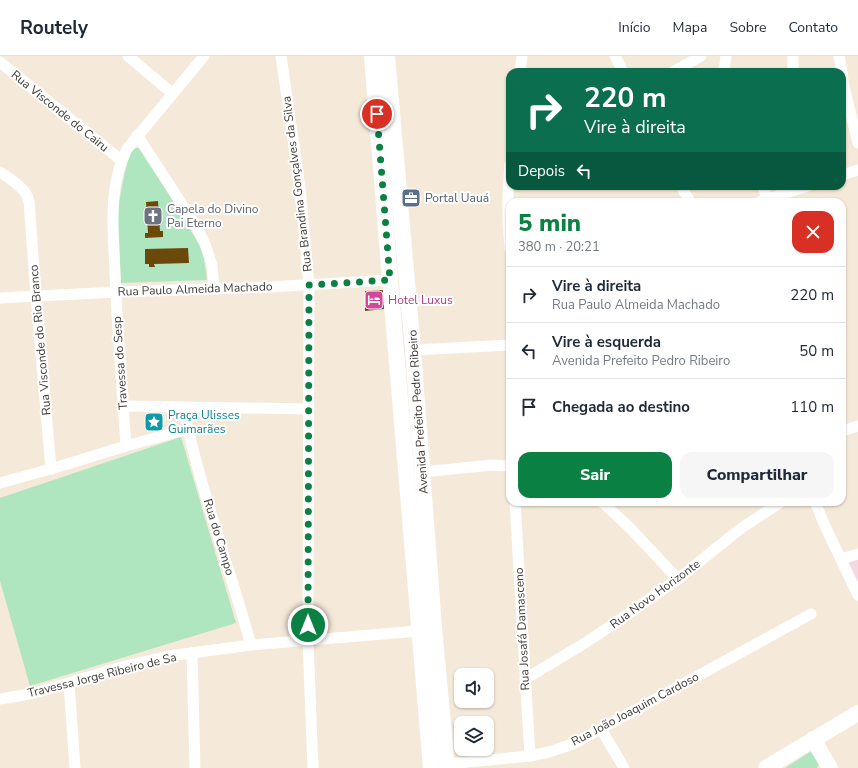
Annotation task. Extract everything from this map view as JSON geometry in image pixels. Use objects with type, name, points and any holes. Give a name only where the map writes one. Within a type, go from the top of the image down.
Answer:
[{"type":"main road","name":"Avenida Prefeito Pedro Ribeiro","points":[[372,56],[406,473],[447,766]]},
{"type":"main road","name":"Avenida Prefeito Pedro Ribeiro","points":[[387,56],[413,350],[422,472],[431,767]]},
{"type":"main road","points":[[390,280],[407,279]]},
{"type":"main road","points":[[396,352],[413,350]]},
{"type":"main road","points":[[406,473],[422,472]]},
{"type":"main road","points":[[766,768],[858,713]]},
{"type":"main road","points":[[813,739],[830,768]]},
{"type":"main road","points":[[431,767],[447,766]]},
{"type":"street","points":[[128,56],[173,94]]},
{"type":"street","name":"Travessa do Sesp","points":[[126,446],[113,230],[117,176],[121,160],[126,149],[204,56]]},
{"type":"street","name":"Rua Brandina Gonçalves da Silva","points":[[280,56],[300,188],[309,285],[308,641],[313,768]]},
{"type":"street","points":[[520,68],[522,56]]},
{"type":"street","points":[[615,56],[621,68]]},
{"type":"street","points":[[680,68],[701,56]]},
{"type":"street","points":[[718,56],[723,68]]},
{"type":"street","points":[[724,68],[726,56]]},
{"type":"street","points":[[793,56],[793,68]]},
{"type":"street","points":[[839,56],[841,68]]},
{"type":"street","name":"Rua Visconde do Cairu","points":[[0,62],[121,160]]},
{"type":"street","points":[[846,95],[858,143]]},
{"type":"street","points":[[137,135],[196,226],[205,244],[212,265],[214,289]]},
{"type":"street","points":[[846,174],[858,170]]},
{"type":"street","name":"Rua Visconde do Rio Branco","points":[[0,172],[22,188],[27,194],[29,201],[51,470]]},
{"type":"street","points":[[773,198],[795,190]]},
{"type":"street","name":"Rua Paulo Almeida Machado","points":[[0,298],[309,285],[390,280]]},
{"type":"street","points":[[413,350],[506,345]]},
{"type":"street","points":[[123,406],[309,408]]},
{"type":"street","name":"Rua do Campo","points":[[183,407],[201,478],[251,645]]},
{"type":"street","points":[[846,430],[858,426]]},
{"type":"street","points":[[0,483],[51,470],[126,446],[188,429]]},
{"type":"street","points":[[422,472],[506,466]]},
{"type":"street","name":"Rua Josafá Damasceno","points":[[515,506],[530,756]]},
{"type":"street","points":[[606,506],[628,526],[678,579]]},
{"type":"street","name":"Rua Novo Horizonte","points":[[525,678],[586,643],[678,579],[740,529],[775,506]]},
{"type":"street","points":[[817,506],[858,595]]},
{"type":"street","points":[[841,559],[858,554]]},
{"type":"street","name":"Rua João Joaquim Cardoso","points":[[447,766],[530,756],[549,752],[573,744],[811,614]]},
{"type":"street","name":"Travessa Jorge Ribeiro de Sa","points":[[0,699],[35,693],[121,668],[170,656],[251,645],[427,631]]},
{"type":"street","points":[[192,653],[196,768]]},
{"type":"street","points":[[69,683],[75,768]]},
{"type":"street","points":[[601,729],[624,768]]},
{"type":"shaded area","points":[[858,559],[858,587],[846,563]]},
{"type":"green space","points":[[136,148],[141,148],[203,251],[207,280],[120,283],[117,237],[118,210],[128,160],[131,151]]},
{"type":"green space","points":[[181,437],[236,623],[30,686],[0,581],[0,498]]},
{"type":"green space","points":[[810,752],[820,760],[817,768],[785,768]]},
{"type":"building","name":"Capela do Divino Pai Eterno","points":[[158,201],[160,231],[163,231],[163,237],[145,238],[145,233],[148,233],[146,202]]},
{"type":"building","points":[[188,248],[189,263],[154,264],[155,267],[149,267],[149,264],[145,264],[145,249]]},
{"type":"building","name":"Hotel Luxus","points":[[383,290],[384,309],[365,311],[365,291]]},
{"type":"place","name":"Portal Uauá","points":[[411,198]]},
{"type":"place","name":"Capela do Divino Pai Eterno","points":[[153,216]]},
{"type":"place","name":"Hotel Luxus","points":[[374,300]]},
{"type":"place","name":"Praça Ulisses Guimarães","points":[[154,422]]},
{"type":"route","points":[[308,625],[309,285],[390,280],[377,114]]}]
